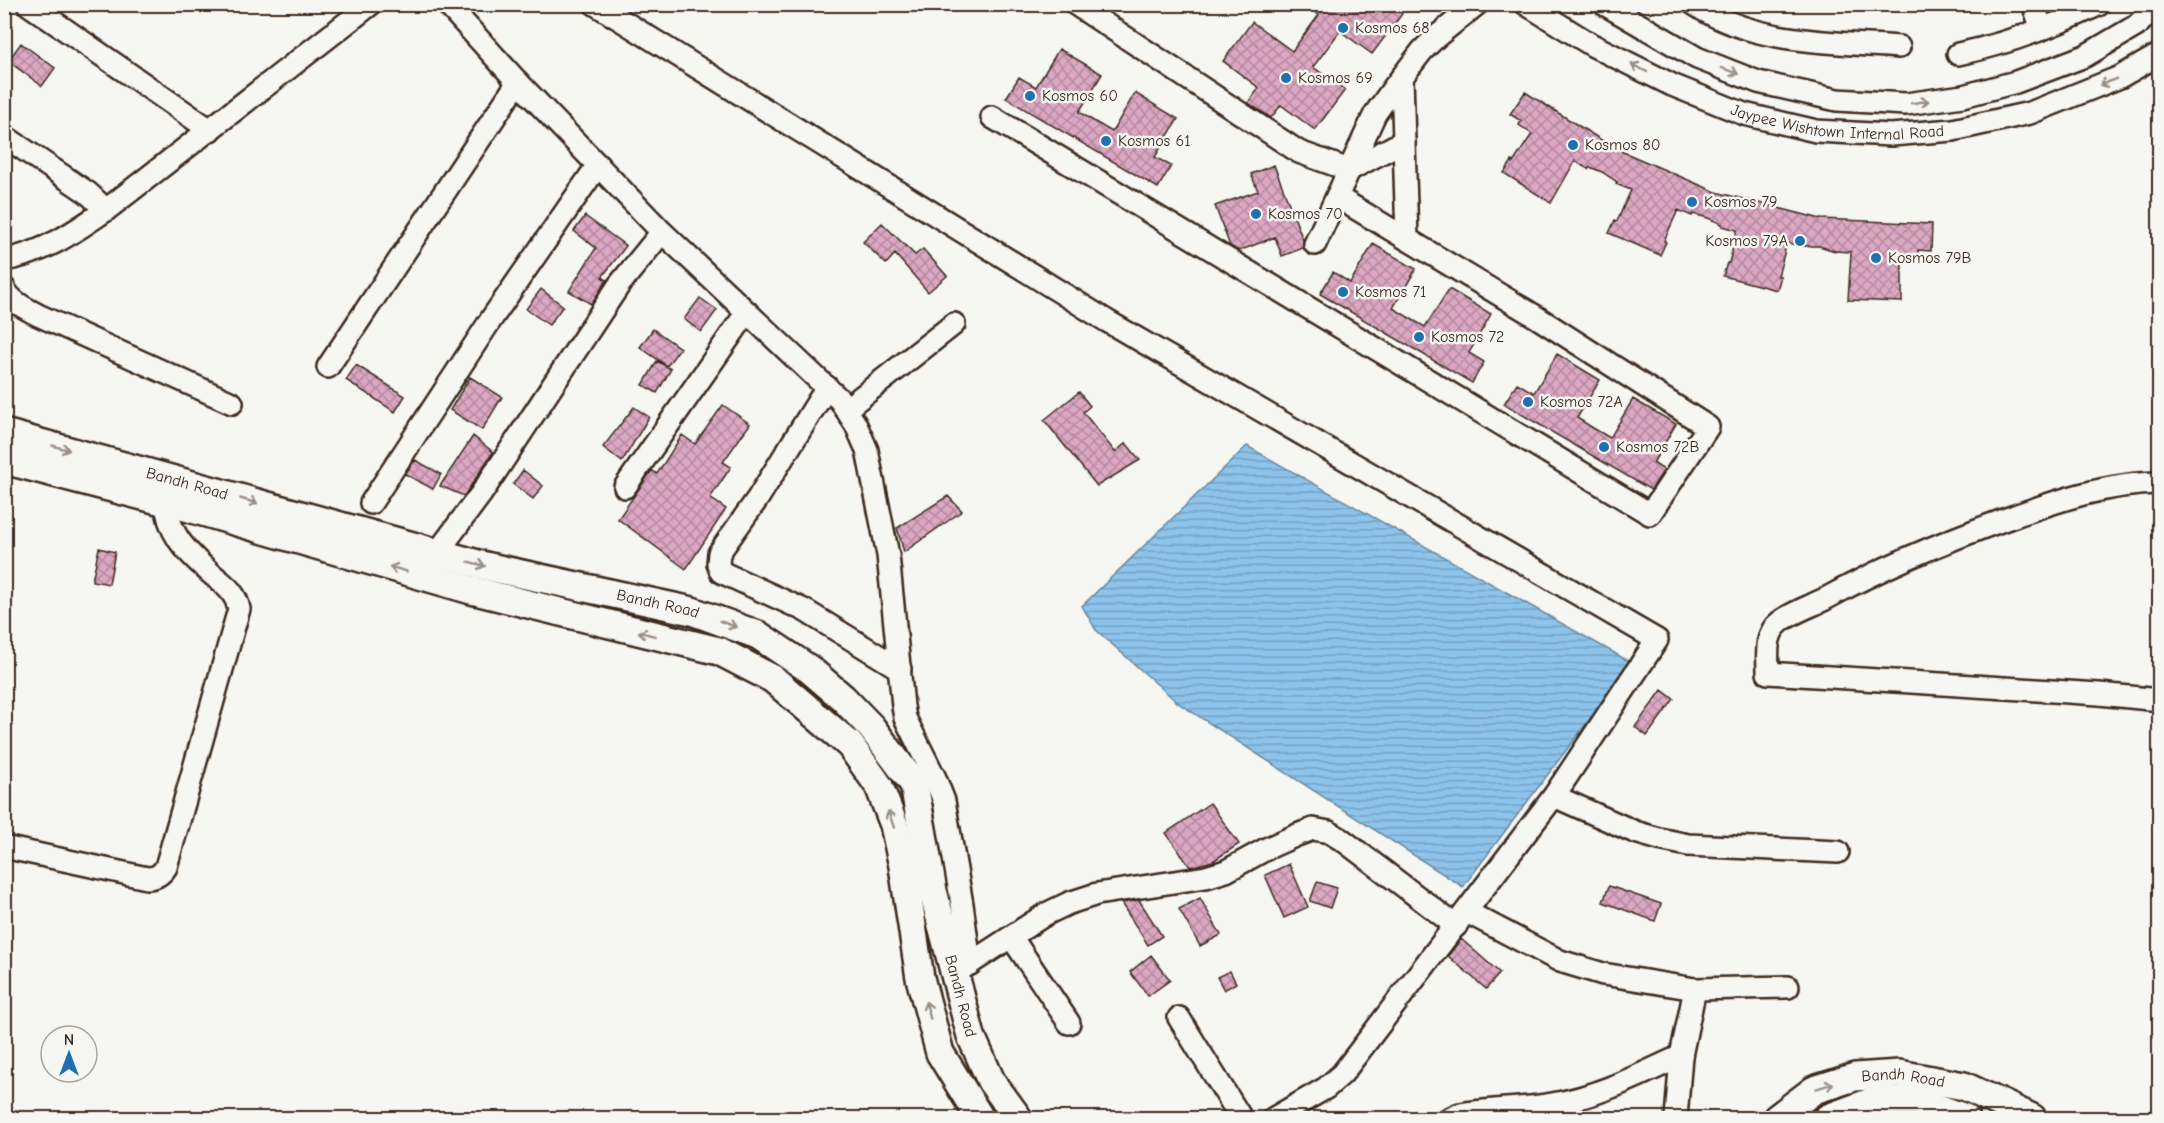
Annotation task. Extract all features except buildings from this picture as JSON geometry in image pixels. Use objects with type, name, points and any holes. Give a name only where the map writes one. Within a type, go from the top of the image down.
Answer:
[{"type":"main road","name":"Bandh Road","points":[[4,433],[166,490],[471,590],[719,651],[773,679],[850,745],[879,786],[894,825],[899,846],[920,978],[940,1053],[980,1119]]},
{"type":"main road","name":"Bandh Road","points":[[4,460],[166,490],[485,566],[692,611],[758,635],[809,669],[843,698],[871,727],[914,784],[933,891],[962,969],[971,1036],[991,1081],[1018,1119]]},
{"type":"main road","points":[[940,1053],[971,1036]]},
{"type":"main road","name":"Bandh Road","points":[[1777,1119],[1814,1090],[1855,1077],[1899,1074],[1965,1086],[2032,1119]]},
{"type":"main road","name":"Bandh Road","points":[[1828,1119],[1874,1101],[1918,1101],[1965,1119]]},
{"type":"street","points":[[28,4],[210,130]]},
{"type":"street","points":[[4,260],[24,256],[60,242],[106,210],[371,4]]},
{"type":"street","points":[[447,4],[518,82],[662,232],[827,387],[846,409],[867,450],[877,496],[888,555],[905,718],[935,778],[948,819],[962,969],[1046,914],[1069,903],[1097,894],[1206,877],[1226,871],[1268,848],[1314,830],[1329,832],[1344,841],[1462,919],[1560,961],[1603,974],[1695,989],[1788,987]]},
{"type":"street","points":[[595,4],[1107,321],[1657,640],[1554,796],[1342,1074],[1326,1088],[1274,1119]]},
{"type":"street","points":[[1075,4],[1299,152],[1349,170],[1404,141]]},
{"type":"street","points":[[1315,244],[1375,114],[1402,76],[1436,37],[1477,4]]},
{"type":"street","name":"Jaypee Wishtown Internal Road","points":[[1526,4],[1592,45],[1672,84],[1744,114],[1816,132],[1891,135],[1953,130],[2030,113],[2120,77],[2160,54]]},
{"type":"street","name":"Jaypee Wishtown Internal Road","points":[[1604,4],[1697,58],[1758,82],[1837,100],[1906,104],[1963,96],[1995,88],[2085,56],[2136,27],[2159,4]]},
{"type":"street","points":[[1694,4],[1706,12],[1766,35],[1899,47]]},
{"type":"street","points":[[2033,4],[2042,29]]},
{"type":"street","points":[[1958,54],[1994,47],[2042,29],[2073,10],[2100,4]]},
{"type":"street","points":[[1672,84],[1697,58]]},
{"type":"street","points":[[1402,76],[1407,239]]},
{"type":"street","points":[[328,367],[518,82]]},
{"type":"street","points":[[992,117],[1650,514],[1708,428],[1535,316],[1337,197]]},
{"type":"street","points":[[4,136],[88,193],[106,210]]},
{"type":"street","points":[[371,503],[492,318],[598,165]]},
{"type":"street","points":[[437,553],[481,494],[619,285],[662,232]]},
{"type":"street","points":[[5,293],[38,315],[232,403]]},
{"type":"street","points":[[625,487],[747,312]]},
{"type":"street","points":[[846,409],[954,324]]},
{"type":"street","points":[[827,387],[758,498],[719,553],[718,564],[721,572],[804,610],[900,669]]},
{"type":"street","points":[[2160,483],[2097,491],[2043,506],[1970,532],[1886,567],[1779,622],[1768,638],[1768,673],[2075,692],[2160,700]]},
{"type":"street","points":[[4,847],[147,878],[155,878],[162,874],[166,867],[239,609],[237,598],[231,591],[196,561],[180,542],[168,520],[166,490]]},
{"type":"street","points":[[1554,796],[1635,832],[1688,845],[1838,852]]},
{"type":"street","points":[[1012,938],[1069,1023]]},
{"type":"street","points":[[1676,1119],[1681,1056],[1695,989]]},
{"type":"street","points":[[1179,1018],[1241,1119]]},
{"type":"street","points":[[1451,1119],[1460,1114],[1552,1105],[1579,1098],[1631,1079],[1681,1056]]},
{"type":"water","points":[[1247,446],[1632,663],[1463,887],[1178,703],[1096,630],[1082,606]]},
{"type":"place","name":"Kosmos 68","points":[[1343,28]]},
{"type":"place","name":"Kosmos 69","points":[[1286,78]]},
{"type":"place","name":"Kosmos 60","points":[[1030,96]]},
{"type":"place","name":"Kosmos 61","points":[[1106,141]]},
{"type":"place","name":"Kosmos 80","points":[[1573,145]]},
{"type":"place","name":"Kosmos 79","points":[[1692,202]]},
{"type":"place","name":"Kosmos 70","points":[[1256,214]]},
{"type":"place","name":"Kosmos 79A","points":[[1800,241]]},
{"type":"place","name":"Kosmos 79B","points":[[1876,258]]},
{"type":"place","name":"Kosmos 71","points":[[1343,292]]},
{"type":"place","name":"Kosmos 72","points":[[1419,337]]},
{"type":"place","name":"Kosmos 72A","points":[[1528,402]]},
{"type":"place","name":"Kosmos 72B","points":[[1604,447]]}]
